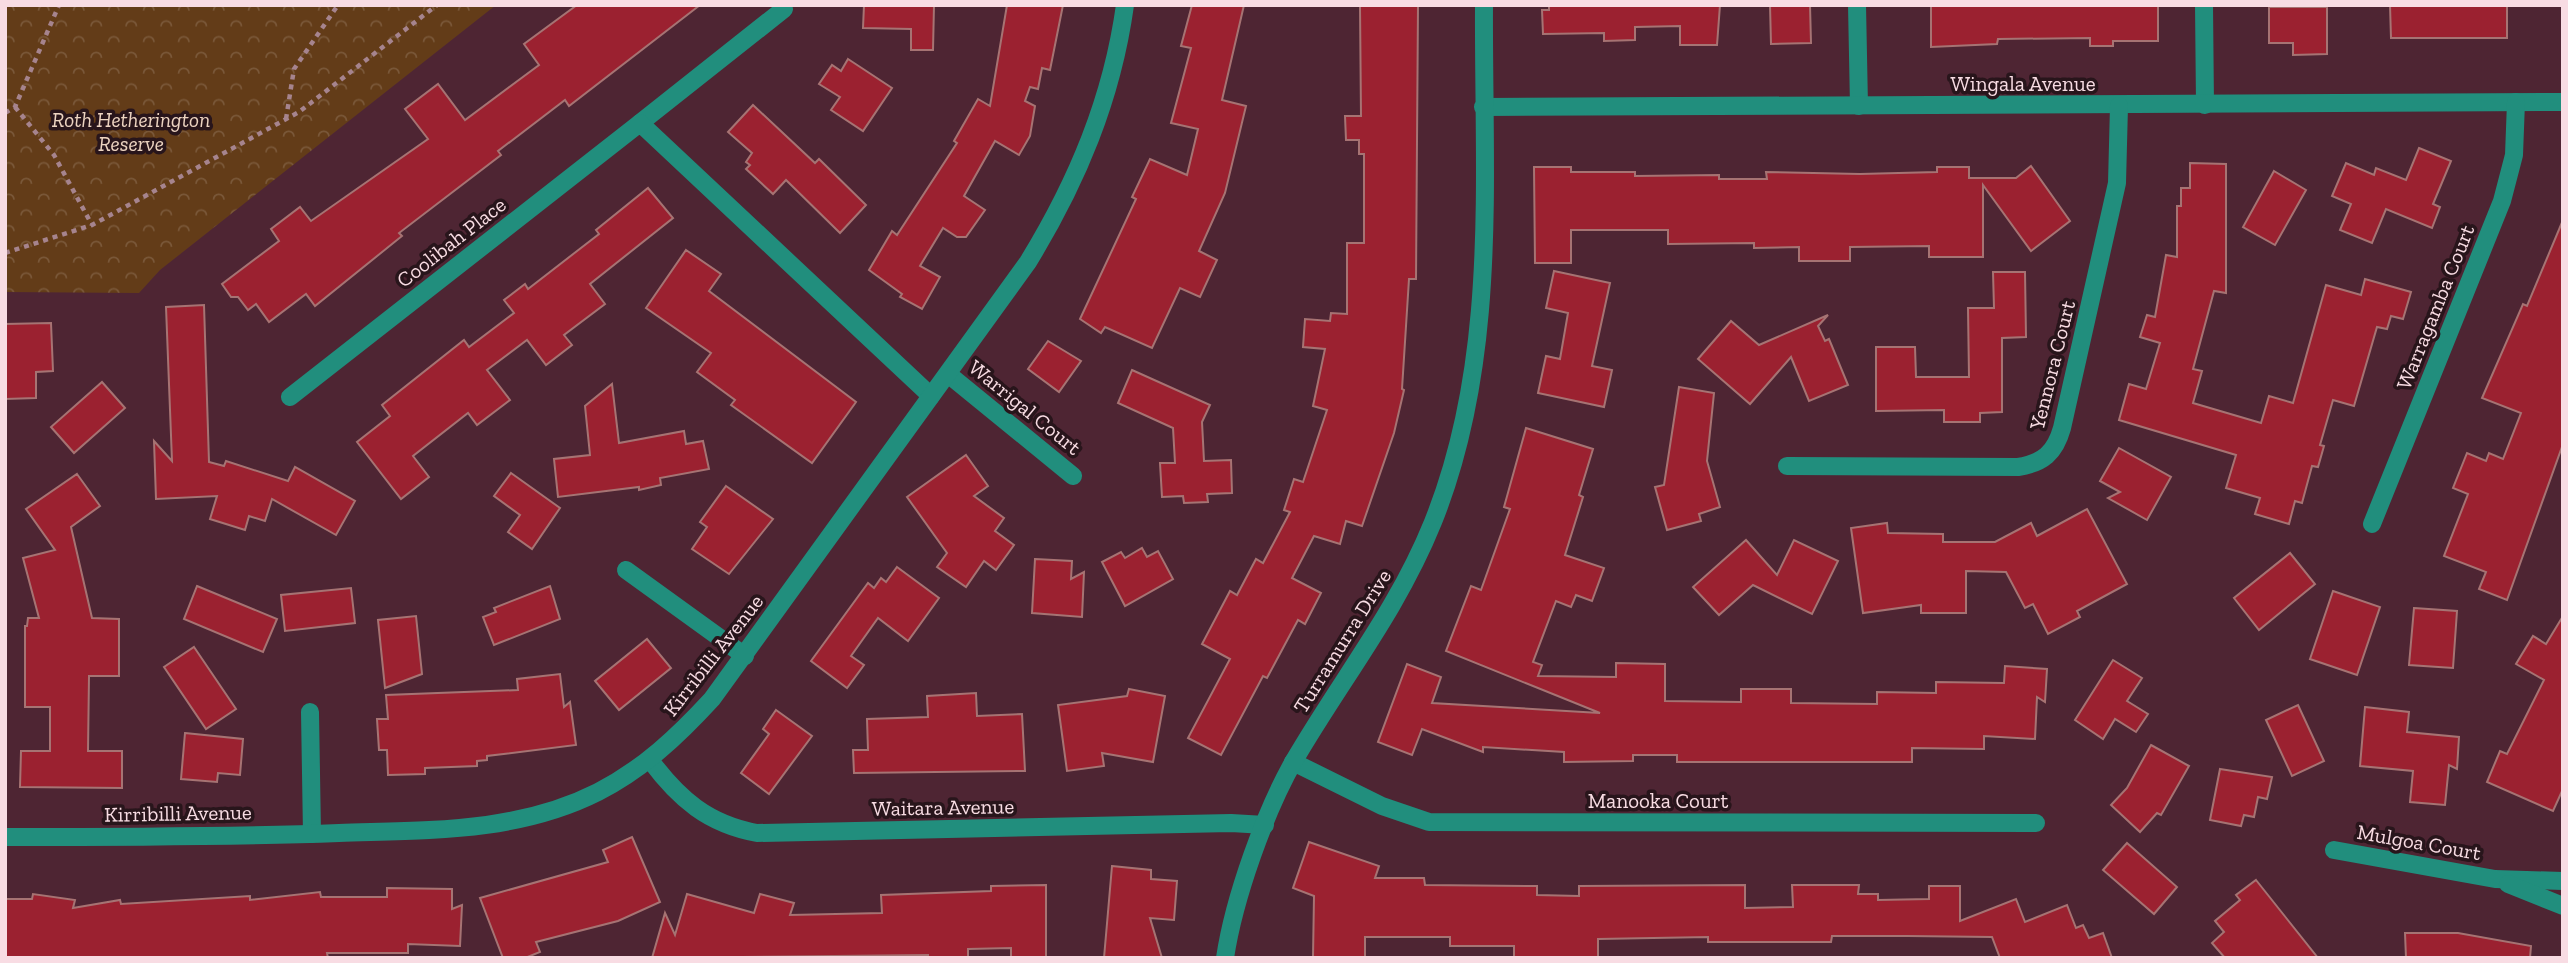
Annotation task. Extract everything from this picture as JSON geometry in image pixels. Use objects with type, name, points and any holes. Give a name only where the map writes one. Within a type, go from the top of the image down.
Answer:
[{"type":"street","name":"Kirribilli Avenue","points":[[5,837],[312,834],[463,828],[532,817],[599,792],[650,760],[704,708],[745,656],[1028,262],[1057,215],[1086,155],[1104,103],[1121,38],[1125,5]]},
{"type":"street","name":"Turramurra Drive","points":[[1225,958],[1241,893],[1265,825],[1293,762],[1377,635],[1406,583],[1433,521],[1453,463],[1469,400],[1478,338],[1482,279],[1484,5]]},
{"type":"street","points":[[1857,5],[1858,106]]},
{"type":"street","points":[[2204,5],[2204,105]]},
{"type":"street","name":"Coolibah Place","points":[[290,397],[784,9]]},
{"type":"street","name":"Warragamba Court","points":[[2372,524],[2502,201],[2514,155],[2516,102]]},
{"type":"street","name":"Wingala Avenue","points":[[1483,107],[2563,102]]},
{"type":"street","name":"Yennora Court","points":[[1787,467],[2018,467],[2032,465],[2050,453],[2062,428],[2113,207],[2119,161],[2119,106]]},
{"type":"street","points":[[640,123],[931,396]]},
{"type":"street","name":"Warrigal Court","points":[[947,374],[1073,475]]},
{"type":"street","points":[[626,570],[745,656]]},
{"type":"street","points":[[310,712],[312,834]]},
{"type":"street","name":"Waitara Avenue","points":[[650,760],[684,801],[701,814],[735,829],[757,833],[1231,823],[1265,825]]},
{"type":"street","name":"Manooka Court","points":[[1293,762],[1382,806],[1429,822],[2036,823]]},
{"type":"street","name":"Mulgoa Court","points":[[2334,850],[2495,879],[2563,881]]},
{"type":"street","name":"Mulgoa Court","points":[[2495,879],[2563,906]]},
{"type":"path","points":[[5,113],[15,107],[59,5]]},
{"type":"path","points":[[286,119],[294,69],[338,5]]},
{"type":"path","points":[[5,253],[92,225],[286,119],[437,5]]},
{"type":"path","points":[[15,107],[54,155],[92,225]]},
{"type":"green space","name":"Roth Hetherington Reserve","points":[[5,5],[496,5],[160,270],[139,293],[5,292]]},
{"type":"building","points":[[577,5],[700,5],[569,106],[565,100],[498,151],[501,155],[399,233],[402,236],[315,306],[306,294],[269,322],[256,304],[248,310],[238,297],[231,297],[222,284],[279,241],[271,229],[300,207],[311,221],[428,139],[405,109],[438,84],[465,120],[539,65],[524,44]]},
{"type":"building","points":[[864,5],[934,5],[933,50],[911,50],[911,29],[863,28]]},
{"type":"building","points":[[1007,5],[1063,5],[1050,70],[1042,68],[1038,89],[1030,87],[1025,101],[1035,106],[1030,136],[1019,155],[995,141],[964,196],[985,210],[966,237],[957,237],[943,228],[920,266],[940,277],[922,309],[900,297],[902,294],[869,270],[892,231],[897,235],[957,143],[954,141],[978,99],[990,106]]},
{"type":"building","points":[[1192,5],[1244,5],[1222,100],[1246,106],[1225,193],[1199,251],[1217,260],[1200,297],[1180,288],[1152,348],[1105,327],[1101,333],[1080,319],[1136,199],[1132,197],[1150,159],[1187,175],[1198,129],[1171,123],[1191,48],[1181,46]]},
{"type":"building","points":[[1418,5],[1416,279],[1409,279],[1404,390],[1394,433],[1362,526],[1346,521],[1340,544],[1314,536],[1292,578],[1321,593],[1305,624],[1298,620],[1267,678],[1263,676],[1221,755],[1188,738],[1230,659],[1202,644],[1230,591],[1237,595],[1256,559],[1263,563],[1290,512],[1284,510],[1294,479],[1303,482],[1327,410],[1313,406],[1325,349],[1303,347],[1305,319],[1330,321],[1331,313],[1347,314],[1347,243],[1364,243],[1364,154],[1359,154],[1359,140],[1346,140],[1345,116],[1361,116],[1360,6]]},
{"type":"building","points":[[1549,5],[1720,5],[1717,45],[1680,45],[1680,26],[1635,27],[1635,40],[1604,41],[1604,33],[1543,34],[1542,10],[1549,10]]},
{"type":"building","points":[[1770,5],[1810,5],[1811,43],[1771,44]]},
{"type":"building","points":[[1931,5],[2158,5],[2158,41],[2113,41],[2113,46],[2090,46],[2090,38],[1998,39],[1997,44],[1931,47]]},
{"type":"building","points":[[2390,5],[2507,5],[2507,38],[2391,38]]},
{"type":"building","points":[[2269,7],[2327,7],[2327,54],[2293,55],[2293,43],[2269,43]]},
{"type":"building","points":[[848,59],[892,88],[863,131],[831,110],[840,97],[819,84],[832,65],[841,71]]},
{"type":"building","points":[[753,105],[815,163],[819,159],[866,205],[840,233],[786,180],[773,194],[746,169],[750,165],[746,162],[752,153],[728,132]]},
{"type":"building","points":[[2419,148],[2451,161],[2433,204],[2440,207],[2432,228],[2386,209],[2372,243],[2340,230],[2351,204],[2332,196],[2346,163],[2374,175],[2376,168],[2406,180]]},
{"type":"building","points":[[2190,163],[2226,164],[2226,293],[2214,291],[2193,369],[2202,371],[2193,403],[2261,423],[2269,396],[2293,403],[2326,285],[2361,295],[2365,279],[2411,292],[2403,319],[2391,316],[2387,329],[2377,327],[2354,406],[2333,400],[2320,445],[2324,446],[2318,467],[2312,466],[2302,503],[2295,501],[2289,524],[2255,514],[2260,498],[2226,488],[2236,455],[2119,420],[2129,384],[2146,389],[2160,343],[2140,337],[2147,315],[2155,317],[2166,255],[2177,257],[2177,206],[2181,206],[2181,188],[2190,188]]},
{"type":"building","points":[[2031,166],[2070,221],[2031,251],[1983,185],[1983,257],[1929,257],[1929,246],[1850,247],[1850,261],[1799,261],[1799,247],[1754,248],[1754,243],[1668,244],[1668,230],[1571,230],[1571,263],[1535,263],[1534,167],[1571,167],[1571,172],[1635,172],[1635,176],[1719,175],[1719,179],[1767,179],[1766,172],[1937,172],[1937,167],[1969,167],[1969,178],[2016,178]]},
{"type":"building","points":[[2274,171],[2306,190],[2275,245],[2243,227]]},
{"type":"building","points":[[648,188],[673,218],[590,284],[605,304],[564,335],[572,345],[546,365],[527,340],[487,370],[510,400],[477,425],[468,413],[413,456],[429,477],[401,499],[357,442],[390,416],[382,405],[464,340],[469,347],[514,313],[504,300],[525,284],[528,289],[599,234],[596,230]]},
{"type":"building","points":[[2563,220],[2563,444],[2507,600],[2479,589],[2486,572],[2444,556],[2468,494],[2453,488],[2467,453],[2486,461],[2489,453],[2503,459],[2521,413],[2482,398],[2523,304],[2527,306]]},
{"type":"building","points":[[686,250],[721,274],[709,291],[856,402],[812,463],[731,405],[735,400],[697,372],[711,353],[646,308]]},
{"type":"building","points":[[1554,271],[1610,283],[1592,366],[1612,370],[1604,407],[1538,393],[1546,356],[1560,359],[1568,313],[1546,308]]},
{"type":"building","points":[[1993,272],[2025,272],[2026,337],[2002,338],[2002,412],[1980,413],[1980,422],[1944,422],[1944,410],[1876,411],[1876,347],[1915,347],[1916,377],[1969,377],[1968,308],[1994,308]]},
{"type":"building","points":[[204,305],[209,462],[224,466],[226,461],[288,481],[295,467],[355,501],[336,535],[272,499],[265,521],[249,516],[245,530],[210,519],[217,496],[156,499],[154,441],[172,461],[166,307]]},
{"type":"building","points":[[1828,315],[1818,326],[1825,341],[1829,339],[1848,385],[1809,401],[1791,357],[1750,404],[1698,359],[1731,321],[1759,345]]},
{"type":"building","points":[[51,323],[53,371],[36,372],[36,398],[5,399],[5,324]]},
{"type":"building","points":[[1048,341],[1081,361],[1059,392],[1028,369]]},
{"type":"building","points":[[1132,370],[1210,405],[1202,422],[1204,461],[1231,460],[1232,493],[1207,494],[1208,502],[1184,503],[1183,496],[1162,497],[1160,463],[1175,463],[1173,428],[1118,403]]},
{"type":"building","points":[[102,382],[125,408],[74,453],[51,427]]},
{"type":"building","points":[[612,384],[619,443],[684,431],[686,444],[703,441],[709,469],[660,478],[661,485],[639,490],[639,487],[558,497],[554,459],[590,455],[585,406]]},
{"type":"building","points":[[1679,387],[1714,393],[1707,461],[1720,507],[1699,514],[1701,521],[1667,530],[1655,487],[1664,485]]},
{"type":"building","points":[[1526,428],[1593,449],[1579,495],[1583,497],[1565,555],[1604,568],[1592,601],[1576,595],[1571,607],[1556,601],[1533,662],[1542,665],[1538,676],[1616,677],[1616,663],[1665,664],[1665,701],[1741,702],[1741,689],[1791,689],[1791,703],[1877,704],[1877,692],[1936,693],[1936,682],[2004,683],[2005,666],[2047,669],[2045,702],[2037,697],[2035,739],[1984,736],[1984,749],[1912,748],[1912,762],[1677,762],[1677,755],[1633,755],[1633,761],[1564,762],[1564,752],[1483,747],[1483,752],[1422,729],[1412,755],[1378,742],[1407,664],[1441,677],[1432,703],[1600,713],[1446,651],[1471,586],[1481,590],[1510,509],[1504,507]]},
{"type":"building","points":[[2119,448],[2171,477],[2147,520],[2108,498],[2120,492],[2100,481]]},
{"type":"building","points":[[966,455],[988,486],[974,496],[1004,518],[995,531],[1014,545],[996,570],[984,561],[966,587],[937,567],[947,553],[907,497]]},
{"type":"building","points":[[511,473],[560,508],[532,549],[508,532],[520,515],[494,496]]},
{"type":"building","points":[[77,474],[100,506],[71,527],[92,618],[119,619],[119,676],[89,676],[88,751],[122,751],[122,788],[20,787],[21,751],[50,751],[50,707],[25,707],[25,626],[28,618],[39,618],[23,558],[55,550],[26,509]]},
{"type":"building","points":[[726,486],[773,519],[729,574],[692,549],[707,527],[700,522]]},
{"type":"building","points":[[2087,509],[2127,584],[2077,611],[2080,617],[2048,634],[2033,604],[2025,608],[2006,572],[1966,571],[1966,613],[1921,613],[1921,605],[1863,613],[1851,528],[1887,523],[1888,533],[1943,534],[1943,542],[1995,542],[2031,523],[2037,536]]},
{"type":"building","points":[[1746,540],[1777,575],[1794,540],[1838,561],[1812,614],[1753,585],[1719,615],[1693,587]]},
{"type":"building","points":[[1142,548],[1147,557],[1158,551],[1173,579],[1125,606],[1102,562],[1121,552],[1125,558]]},
{"type":"building","points":[[2290,553],[2315,584],[2259,630],[2234,598]]},
{"type":"building","points":[[1035,559],[1072,561],[1071,579],[1084,572],[1082,617],[1032,613]]},
{"type":"building","points":[[897,567],[939,598],[908,641],[878,618],[851,656],[864,665],[847,688],[811,661],[868,583],[874,588],[881,578],[886,582]]},
{"type":"building","points":[[197,586],[277,619],[263,652],[184,619]]},
{"type":"building","points":[[550,586],[560,619],[494,645],[483,617],[496,612],[494,608]]},
{"type":"building","points":[[351,588],[355,623],[285,631],[281,595]]},
{"type":"building","points":[[2333,591],[2380,607],[2357,675],[2310,659]]},
{"type":"building","points":[[2414,608],[2457,611],[2453,668],[2409,665]]},
{"type":"building","points":[[416,616],[422,674],[385,688],[378,620]]},
{"type":"building","points":[[2563,616],[2563,789],[2553,811],[2487,782],[2500,751],[2507,754],[2544,680],[2516,664],[2533,636],[2546,644]]},
{"type":"building","points":[[647,639],[671,668],[619,710],[595,681]]},
{"type":"building","points":[[194,647],[236,709],[206,729],[164,667]]},
{"type":"building","points":[[2113,660],[2142,678],[2127,701],[2148,714],[2136,732],[2115,719],[2103,739],[2075,720]]},
{"type":"building","points":[[560,674],[564,707],[570,702],[576,745],[487,756],[487,760],[477,761],[477,766],[425,768],[425,774],[388,775],[387,750],[379,750],[377,719],[388,719],[386,695],[518,690],[517,679]]},
{"type":"building","points":[[1129,689],[1165,696],[1153,762],[1102,753],[1104,766],[1067,771],[1058,705],[1127,696]]},
{"type":"building","points":[[976,693],[977,716],[1022,714],[1025,771],[854,773],[853,750],[868,750],[867,719],[928,717],[927,696]]},
{"type":"building","points":[[2298,705],[2324,761],[2292,776],[2266,720]]},
{"type":"building","points":[[2365,707],[2409,712],[2407,732],[2459,737],[2457,769],[2449,765],[2445,805],[2410,802],[2413,771],[2360,766]]},
{"type":"building","points":[[776,710],[812,736],[769,794],[741,773],[769,734],[763,729]]},
{"type":"building","points":[[185,733],[243,739],[240,775],[218,773],[217,782],[181,779]]},
{"type":"building","points":[[2151,745],[2189,766],[2161,815],[2157,813],[2140,832],[2111,805],[2127,788]]},
{"type":"building","points":[[2220,769],[2272,777],[2267,799],[2258,797],[2254,817],[2244,815],[2241,826],[2210,820]]},
{"type":"building","points":[[632,837],[660,902],[618,921],[536,942],[540,952],[525,958],[503,958],[480,898],[608,862],[603,850]]},
{"type":"building","points":[[1309,842],[1379,866],[1375,878],[1424,878],[1425,885],[1537,886],[1537,895],[1579,896],[1579,886],[1745,885],[1745,908],[1793,907],[1792,885],[1859,885],[1858,894],[1878,894],[1878,900],[1929,899],[1929,886],[1960,886],[1960,921],[2016,899],[2025,922],[2067,905],[2076,928],[2083,925],[2089,938],[2103,933],[2112,958],[2000,958],[1992,937],[1832,936],[1831,942],[1708,942],[1708,937],[1598,939],[1598,958],[1514,958],[1514,946],[1450,946],[1450,937],[1365,937],[1365,958],[1313,958],[1314,896],[1293,888]]},
{"type":"building","points":[[2127,843],[2177,887],[2154,914],[2103,870]]},
{"type":"building","points":[[1112,866],[1151,870],[1151,879],[1177,881],[1174,920],[1150,918],[1162,958],[1104,958]]},
{"type":"building","points":[[2256,880],[2318,958],[2225,958],[2212,943],[2224,932],[2215,921],[2240,900],[2236,895]]},
{"type":"building","points":[[1046,885],[1046,958],[1011,958],[1011,948],[968,949],[968,958],[928,958],[928,955],[652,958],[665,913],[675,935],[687,894],[754,913],[760,894],[794,903],[790,915],[882,913],[881,895],[991,891],[991,886]]},
{"type":"building","points":[[387,888],[452,889],[452,909],[462,905],[460,946],[408,944],[408,953],[327,953],[328,958],[5,957],[5,899],[32,899],[33,894],[75,900],[73,908],[120,900],[121,904],[250,896],[250,900],[320,892],[321,897],[387,897]]},
{"type":"building","points":[[2405,933],[2458,933],[2531,946],[2530,958],[2406,958]]}]
